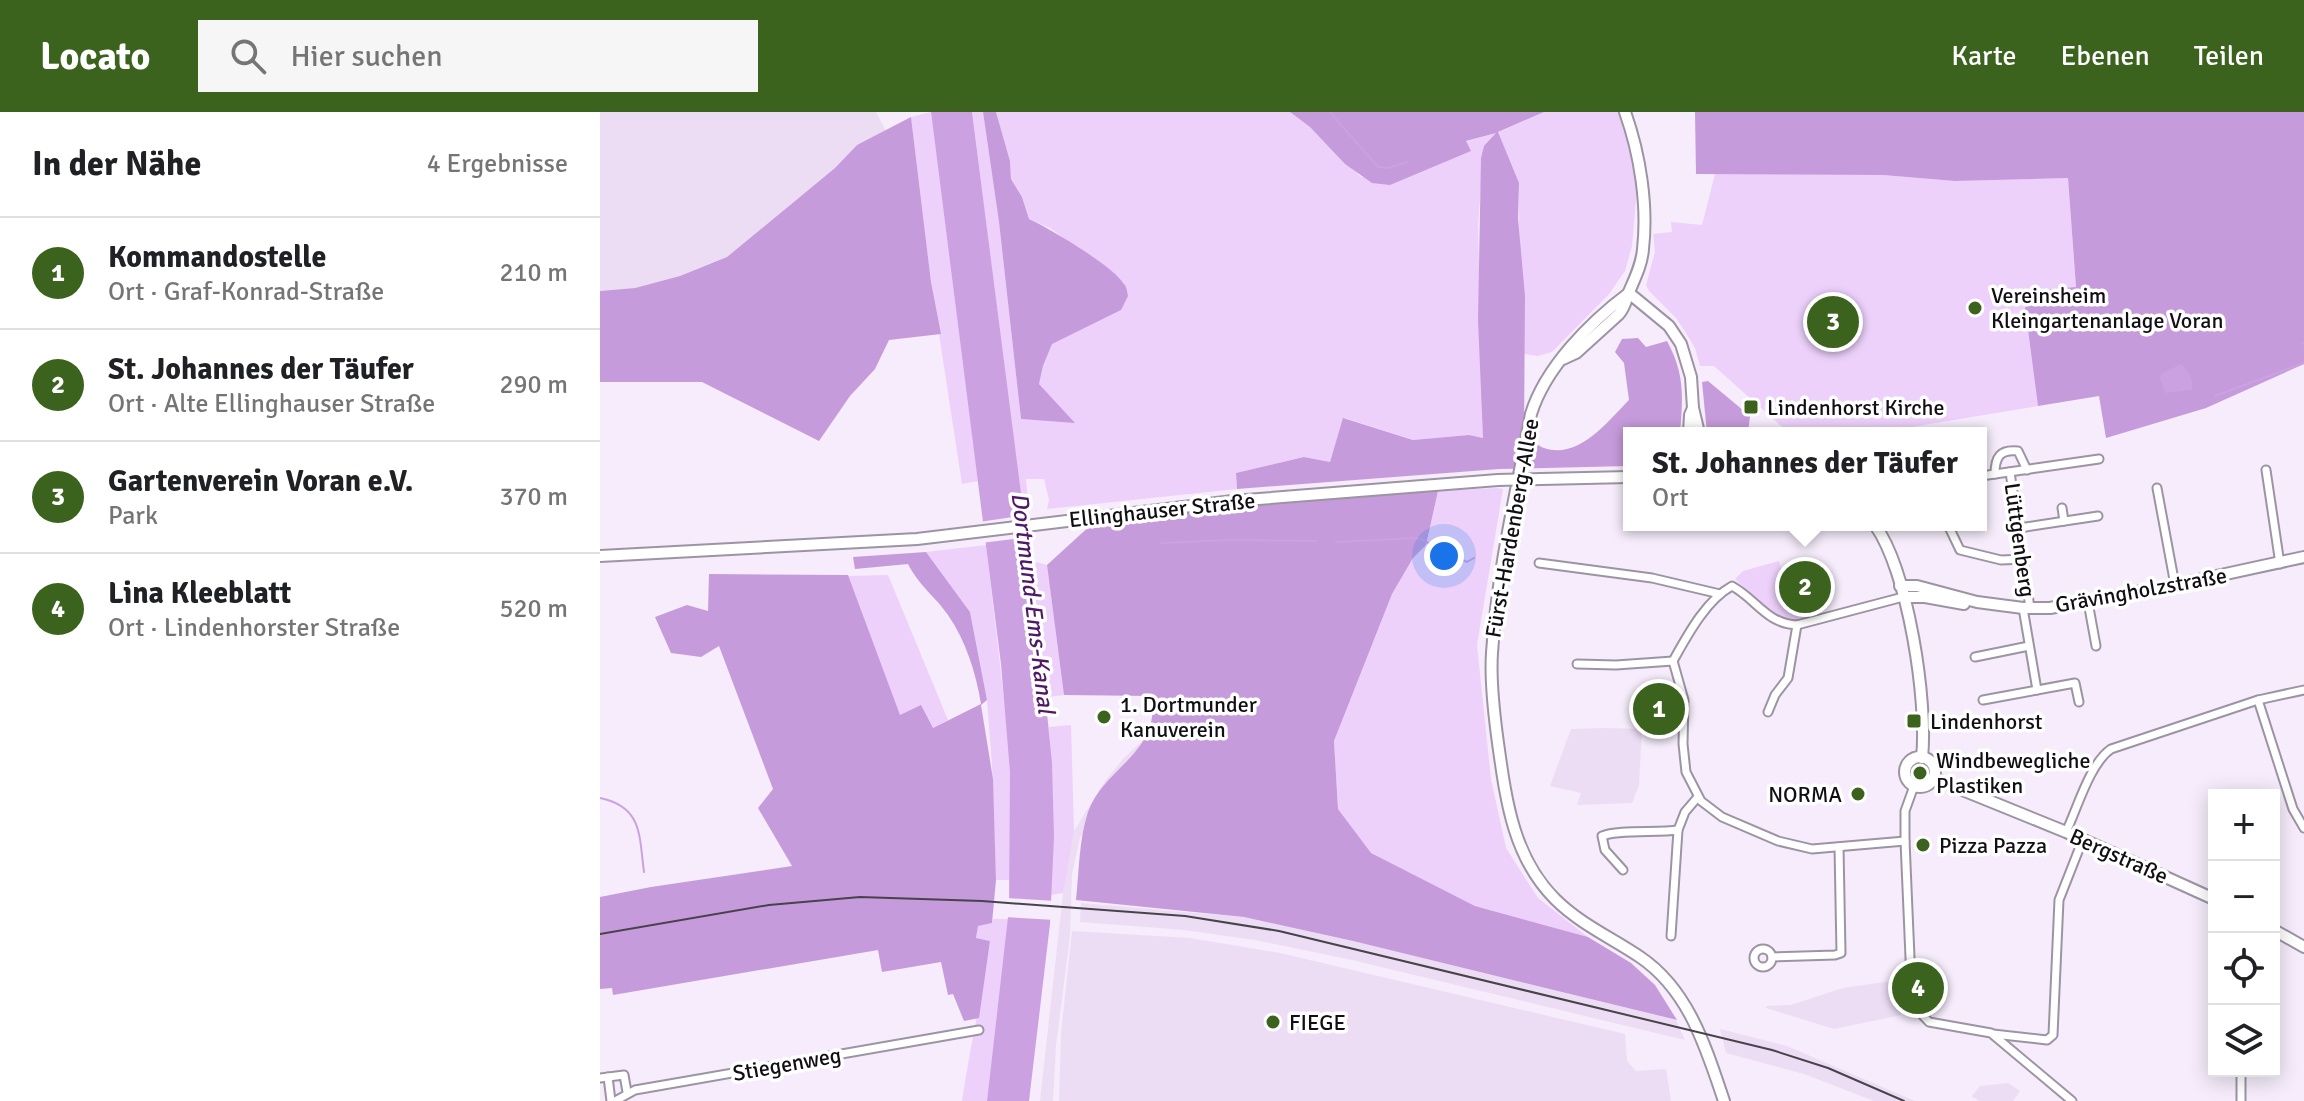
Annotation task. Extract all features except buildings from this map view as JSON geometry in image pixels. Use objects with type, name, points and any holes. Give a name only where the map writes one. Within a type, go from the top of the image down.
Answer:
[{"type":"street","name":"Fürst-Hardenberg-Allee","points":[[1625,112],[1635,138],[1644,222],[1642,256],[1619,314],[1576,353],[1563,359],[1548,376],[1536,398],[1496,609],[1491,656],[1495,722],[1510,813],[1523,853],[1537,878],[1555,899],[1588,925],[1643,959],[1663,976],[1681,999],[1705,1045],[1724,1101]]},
{"type":"street","points":[[1629,293],[1669,326],[1681,344],[1691,377],[1698,427]]},
{"type":"street","points":[[1690,427],[1693,408]]},
{"type":"street","points":[[1995,474],[1995,462],[2000,453],[2007,450],[2018,451],[2027,470]]},
{"type":"street","name":"Lüttgenberg","points":[[1987,475],[2099,459]]},
{"type":"street","points":[[2266,470],[2280,564]]},
{"type":"street","name":"Lüttgenberg","points":[[2010,472],[2024,559],[2029,646],[2037,690]]},
{"type":"street","name":"Ellinghauser Straße","points":[[600,556],[827,546],[1358,490],[1498,480],[1623,477]]},
{"type":"street","points":[[2157,488],[2175,585]]},
{"type":"street","points":[[2062,508],[2064,521]]},
{"type":"street","points":[[2019,528],[2098,516]]},
{"type":"street","points":[[1879,531],[1890,548],[1918,670],[1922,758]]},
{"type":"street","points":[[1951,531],[1960,550],[2001,560],[2024,559]]},
{"type":"street","name":"Grävingholzstraße","points":[[1902,592],[1964,604],[1977,602],[2026,608],[2088,602],[2303,559]]},
{"type":"street","points":[[1539,563],[1652,578],[1720,594]]},
{"type":"street","points":[[1902,592],[1797,625],[1785,625],[1764,614],[1743,592],[1732,586],[1720,594],[1695,625],[1673,661],[1684,700],[1684,760],[1697,798],[1722,817],[1778,841],[1812,849],[1905,841]]},
{"type":"street","points":[[2088,602],[2096,646]]},
{"type":"street","points":[[1768,712],[1775,695],[1788,678],[1797,625]]},
{"type":"street","points":[[1975,657],[2029,646]]},
{"type":"street","points":[[1577,664],[1673,661]]},
{"type":"street","points":[[1983,700],[2075,683],[2079,702]]},
{"type":"street","points":[[2066,832],[2102,755],[2134,741],[2258,700],[2304,690]]},
{"type":"street","points":[[2258,700],[2293,809],[2304,828]]},
{"type":"street","points":[[1922,758],[1932,765],[1933,778],[1923,787],[1914,786],[1907,780],[1905,771],[1909,762],[1922,758]]},
{"type":"street","name":"Bergstraße","points":[[1933,778],[2083,839],[2208,896]]},
{"type":"street","points":[[1914,786],[1905,811],[1910,989],[1912,1004],[1929,1022],[2051,1039],[2059,900],[2083,839]]},
{"type":"street","points":[[1671,936],[1678,830],[1685,812],[1697,798]]},
{"type":"street","points":[[1623,870],[1605,850],[1602,836],[1616,832],[1678,830]]},
{"type":"street","points":[[1772,957],[1841,953],[1839,847]]},
{"type":"street","points":[[2279,933],[2304,947]]},
{"type":"street","name":"Stiegenweg","points":[[627,1092],[979,1030]]},
{"type":"street","points":[[1991,1033],[2072,1101]]},
{"type":"street","points":[[624,1075],[627,1092],[613,1101],[604,1078],[624,1075]]},
{"type":"street","points":[[2241,1077],[2241,1101]]},
{"type":"shaded area","points":[[600,112],[876,112],[886,131],[857,145],[835,168],[727,257],[680,276],[635,288],[600,291]]},
{"type":"shaded area","points":[[931,112],[978,481],[962,484],[931,282],[911,117]]},
{"type":"shaded area","points":[[972,112],[983,112],[1021,419],[1073,422],[1039,384],[1043,366],[1052,343],[1121,310],[1124,283],[1050,228],[1029,219],[1022,197],[1011,179],[1010,161],[996,112],[1290,112],[1310,127],[1361,177],[1470,151],[1465,142],[1499,132],[1544,112],[1625,112],[1639,167],[1632,246],[1625,271],[1609,294],[1552,352],[1538,356],[1524,354],[1519,183],[1484,146],[1478,225],[1483,438],[1469,435],[1414,440],[1344,418],[1330,462],[1304,457],[1236,473],[1237,489],[1047,509],[1049,500],[1044,479],[1026,479],[1029,511],[1023,512]]},
{"type":"shaded area","points":[[983,112],[996,112],[1010,161],[1011,179],[1022,197],[1029,219],[1094,258],[1118,276],[1126,288],[1128,296],[1121,310],[1052,344],[1043,366],[1039,384],[1075,423],[1021,419]]},
{"type":"shaded area","points":[[1290,112],[1544,112],[1498,132],[1519,183],[1518,218],[1525,296],[1524,432],[1541,447],[1557,450],[1581,444],[1602,428],[1629,400],[1624,363],[1615,352],[1622,339],[1638,338],[1646,347],[1667,341],[1673,353],[1681,386],[1680,427],[1623,427],[1623,466],[1499,469],[1237,489],[1236,473],[1304,457],[1330,462],[1343,418],[1413,440],[1469,435],[1483,438],[1478,320],[1481,158],[1484,146],[1496,133],[1466,141],[1471,151],[1390,185],[1372,183],[1345,164],[1310,127]]},
{"type":"shaded area","points":[[1695,112],[2304,112],[2304,364],[2206,408],[2106,438],[2099,396],[2038,406],[2023,292],[2076,287],[2068,178],[1955,181],[1883,175],[1696,174]]},
{"type":"shaded area","points":[[911,117],[931,282],[941,334],[889,340],[875,369],[850,396],[819,441],[702,382],[600,382],[600,291],[635,288],[680,276],[727,257],[835,168],[857,145]]},
{"type":"shaded area","points":[[1715,174],[1883,175],[1955,181],[2068,178],[2076,288],[2023,293],[2038,406],[1911,427],[1782,427],[1714,366],[1700,366],[1695,348],[1676,318],[1646,285],[1655,252],[1653,234],[1672,232],[1671,222],[1702,225]]},
{"type":"shaded area","points":[[1708,381],[1750,416],[1749,427],[1706,427],[1702,382]]},
{"type":"shaded area","points":[[1503,489],[1477,645],[1491,779],[1506,848],[1538,898],[1588,937],[1475,906],[1370,853],[1338,809],[1334,741],[1392,594],[1413,558],[1426,545],[1438,491]]},
{"type":"shaded area","points":[[1438,491],[1426,545],[1413,558],[1392,594],[1334,741],[1338,809],[1371,853],[1475,906],[1588,937],[1631,963],[1655,985],[1677,1020],[1244,917],[1076,900],[1081,844],[1088,812],[1096,796],[1148,732],[1152,696],[1064,695],[1047,565],[1093,523]]},
{"type":"shaded area","points":[[986,545],[1009,742],[1011,880],[996,880],[987,700],[970,612],[926,552]]},
{"type":"shaded area","points":[[926,552],[970,612],[987,700],[981,705],[993,779],[996,880],[992,923],[978,926],[976,938],[990,941],[979,1018],[964,1021],[953,994],[948,995],[941,962],[882,972],[878,950],[613,995],[612,988],[600,989],[600,897],[792,866],[758,808],[773,789],[719,646],[701,657],[671,653],[655,617],[687,605],[708,611],[709,574],[848,575],[900,715],[921,705],[933,728],[981,704],[965,646],[948,615],[908,564],[855,569],[853,557]]},
{"type":"shaded area","points":[[1029,560],[1047,565],[1064,695],[1046,697]]},
{"type":"shaded area","points":[[1779,561],[1784,598],[1820,597],[1821,612],[1797,621],[1776,616],[1735,579],[1743,571]]},
{"type":"shaded area","points":[[888,575],[948,720],[933,728],[900,716],[848,576]]},
{"type":"shaded area","points":[[1162,723],[1100,801],[1080,838],[1072,874],[1070,936],[1056,1046],[1053,1101],[1040,1101],[1065,876],[1074,831],[1105,781],[1124,758]]},
{"type":"shaded area","points":[[1071,725],[1074,831],[1063,893],[1051,895],[1053,803],[1049,727]]},
{"type":"shaded area","points":[[1571,729],[1642,729],[1639,785],[1632,803],[1577,805],[1581,793],[1550,786]]},
{"type":"shaded area","points":[[1081,903],[1244,917],[1353,941],[1676,1020],[1685,1040],[1352,960],[1255,940],[1184,930],[1080,922]]},
{"type":"shaded area","points":[[993,919],[1008,919],[987,1101],[962,1101],[990,941],[976,938],[978,925],[992,923]]},
{"type":"shaded area","name":"FIEGE","points":[[1072,931],[1190,938],[1280,953],[1625,1034],[1627,1061],[1636,1071],[1666,1069],[1671,1101],[1059,1101],[1061,1033]]},
{"type":"shaded area","points":[[1899,980],[1901,1015],[1834,1029],[1766,1008],[1791,1005],[1843,988]]},
{"type":"shaded area","points":[[1720,1029],[1787,1046],[1915,1101],[1874,1101],[1804,1074],[1726,1053]]},
{"type":"shaded area","points":[[2008,1083],[2020,1091],[2013,1101],[1979,1101],[1972,1096],[1980,1086]]},
{"type":"water","name":"Dortmund-Ems-Kanal","points":[[931,112],[972,112],[1039,633],[1052,763],[1054,837],[1050,924],[1029,1101],[987,1101],[1009,908],[1010,772],[1001,664]]},
{"type":"water","points":[[2181,364],[2190,376],[2192,390],[2165,393],[2161,374]]},
{"type":"pier","points":[[1027,515],[1030,537],[981,543],[979,522]]},
{"type":"pier","points":[[1006,898],[1055,901],[1055,920],[1004,917]]},
{"type":"waterway","points":[[1330,112],[1378,167],[1388,168],[1407,162]]},
{"type":"waterway","points":[[2215,396],[2304,363]]},
{"type":"waterway","points":[[1336,542],[1418,538],[1467,562],[1474,558]]},
{"type":"waterway","points":[[1161,543],[1316,541]]},
{"type":"waterway","points":[[600,798],[614,802],[632,816],[639,835],[644,872]]},
{"type":"railway","points":[[600,934],[769,905],[860,897],[982,901],[1185,916],[1279,931],[1772,1050],[1828,1068],[1904,1101]]},
{"type":"place","name":"Vereinsheim Kleingartenanlage Voran","points":[[1975,308]]},
{"type":"place","name":"Gartenverein Voran e.V.","points":[[1833,322]]},
{"type":"place","name":"Lindenhorst Kirche","points":[[1751,407]]},
{"type":"place","name":"St. Johannes der Täufer","points":[[1805,587]]},
{"type":"place","name":"Kommandostelle","points":[[1659,709]]},
{"type":"place","name":"1. Dortmunder Kanuverein","points":[[1104,717]]},
{"type":"place","name":"Lindenhorst","points":[[1914,721]]},
{"type":"place","name":"Windbewegliche Plastiken","points":[[1920,773]]},
{"type":"place","name":"NORMA","points":[[1858,794]]},
{"type":"place","name":"Pizza Pazza","points":[[1923,845]]},
{"type":"place","name":"Lina Kleeblatt","points":[[1918,988]]},
{"type":"place","name":"FIEGE","points":[[1273,1022]]}]
